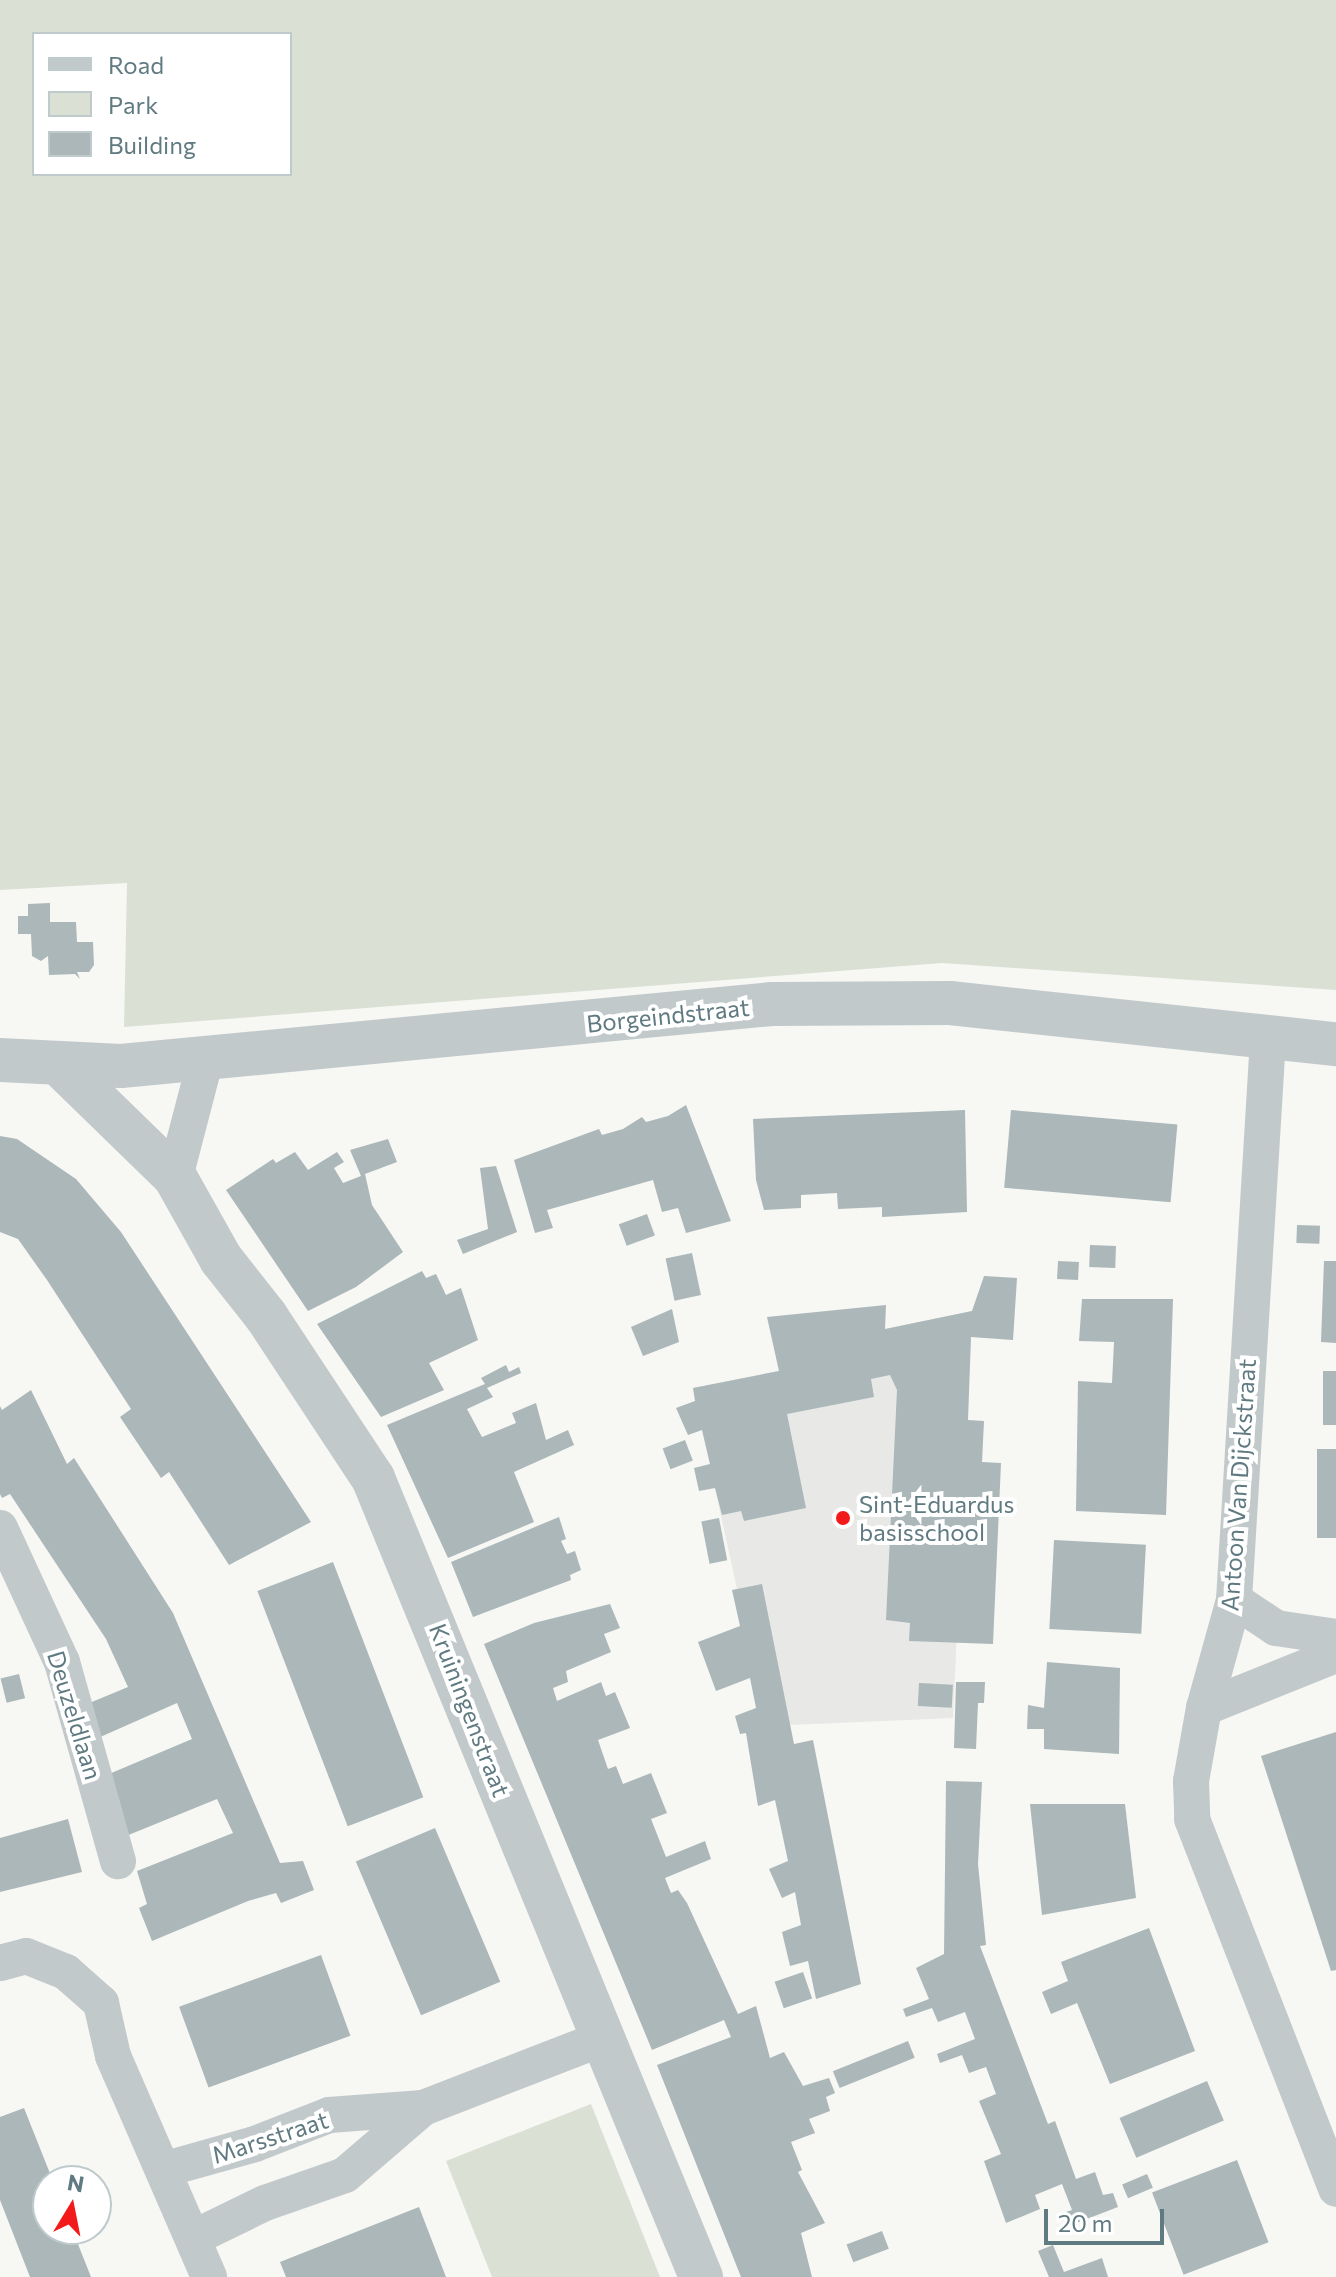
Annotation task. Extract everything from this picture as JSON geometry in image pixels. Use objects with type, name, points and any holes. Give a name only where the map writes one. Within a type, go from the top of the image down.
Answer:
[{"type":"street","name":"Borgeindstraat","points":[[0,1060],[121,1066],[772,1004],[950,1003],[1336,1044]]},
{"type":"street","name":"Antoon Van Dijckstraat","points":[[1268,1039],[1234,1600],[1204,1708],[1191,1781],[1192,1819],[1336,2189]]},
{"type":"street","points":[[175,1177],[206,1058]]},
{"type":"street","name":"Kruiningenstraat","points":[[59,1064],[175,1177],[221,1259],[266,1316],[373,1478],[445,1644],[601,2039],[701,2277]]},
{"type":"street","name":"Deuzeldlaan","points":[[0,1528],[62,1662],[118,1861]]},
{"type":"street","points":[[1234,1600],[1276,1628],[1336,1637]]},
{"type":"street","points":[[1204,1708],[1336,1655]]},
{"type":"street","points":[[0,1963],[26,1956],[66,1972],[101,2003],[113,2056],[166,2169],[209,2277]]},
{"type":"street","name":"Marsstraat","points":[[166,2169],[255,2144],[329,2115],[423,2108],[601,2039]]},
{"type":"street","name":"Marsstraat","points":[[195,2237],[265,2203],[345,2175],[423,2108]]},
{"type":"shaded area","name":"Sint-Eduardus basisschool","points":[[972,1311],[953,1718],[767,1726],[693,1388],[779,1371],[775,1352]]},
{"type":"green space","points":[[0,0],[1336,0],[1336,990],[942,963],[124,1027],[127,883],[0,890]]},
{"type":"green space","points":[[591,2104],[660,2277],[492,2277],[446,2161]]},
{"type":"building","points":[[50,903],[50,922],[76,922],[77,942],[93,942],[94,965],[89,972],[77,972],[80,979],[75,974],[49,975],[48,956],[41,961],[32,956],[31,934],[18,934],[18,916],[28,916],[28,904]]},
{"type":"building","points":[[686,1105],[731,1221],[686,1233],[678,1208],[662,1212],[653,1180],[547,1210],[553,1228],[535,1233],[514,1160],[599,1129],[602,1135],[623,1129],[642,1117],[646,1122],[668,1116]]},
{"type":"building","points":[[965,1110],[967,1212],[882,1217],[882,1207],[838,1209],[837,1193],[801,1195],[801,1208],[764,1210],[756,1180],[753,1119]]},
{"type":"building","points":[[1011,1110],[1177,1125],[1171,1202],[1004,1188]]},
{"type":"building","points":[[0,1136],[17,1139],[76,1179],[121,1232],[311,1522],[229,1565],[169,1472],[161,1478],[120,1417],[131,1409],[47,1280],[18,1239],[0,1232]]},
{"type":"building","points":[[388,1139],[397,1162],[365,1174],[372,1205],[403,1252],[356,1287],[308,1311],[226,1190],[273,1159],[276,1163],[295,1152],[308,1170],[337,1152],[344,1162],[334,1168],[343,1183],[361,1176],[350,1150]]},
{"type":"building","points":[[496,1166],[517,1232],[463,1254],[457,1240],[488,1229],[480,1168]]},
{"type":"building","points":[[647,1214],[655,1236],[627,1246],[619,1224]]},
{"type":"building","points":[[1297,1225],[1320,1226],[1319,1244],[1296,1243]]},
{"type":"building","points":[[1090,1245],[1116,1246],[1115,1268],[1089,1267]]},
{"type":"building","points":[[692,1253],[701,1295],[675,1301],[666,1259]]},
{"type":"building","points":[[1058,1261],[1079,1262],[1078,1280],[1057,1279]]},
{"type":"building","points":[[1324,1261],[1336,1261],[1336,1343],[1321,1342]]},
{"type":"building","points":[[422,1271],[426,1278],[436,1274],[446,1295],[461,1288],[478,1340],[429,1363],[444,1390],[381,1417],[317,1324]]},
{"type":"building","points":[[984,1276],[1017,1278],[1013,1340],[971,1337],[968,1420],[984,1421],[982,1462],[1001,1463],[993,1644],[909,1641],[910,1623],[886,1620],[897,1390],[890,1375],[871,1379],[874,1397],[787,1414],[806,1508],[744,1521],[741,1511],[722,1515],[715,1488],[699,1491],[694,1468],[710,1464],[702,1430],[688,1435],[676,1408],[695,1401],[693,1388],[779,1371],[767,1317],[886,1305],[885,1329],[972,1311]]},
{"type":"building","points":[[1082,1299],[1173,1299],[1166,1515],[1076,1511],[1078,1381],[1112,1383],[1114,1342],[1079,1341]]},
{"type":"building","points":[[672,1309],[679,1342],[643,1356],[631,1327]]},
{"type":"building","points":[[506,1365],[509,1372],[519,1367],[521,1373],[487,1388],[493,1397],[467,1409],[482,1437],[516,1423],[512,1413],[536,1403],[546,1440],[568,1430],[574,1445],[514,1472],[534,1522],[448,1558],[387,1425],[485,1384],[481,1378]]},
{"type":"building","points":[[1323,1371],[1336,1371],[1336,1425],[1323,1425]]},
{"type":"building","points":[[31,1390],[67,1464],[74,1458],[173,1613],[280,1863],[303,1861],[314,1890],[281,1903],[276,1893],[248,1901],[152,1941],[139,1908],[147,1904],[137,1871],[233,1833],[217,1799],[126,1836],[109,1774],[192,1739],[177,1703],[98,1738],[87,1704],[128,1687],[106,1639],[10,1494],[2,1498],[0,1494],[0,1406],[2,1410]]},
{"type":"building","points":[[685,1440],[693,1461],[670,1469],[663,1449]]},
{"type":"building","points":[[1317,1449],[1336,1449],[1336,1538],[1317,1538]]},
{"type":"building","points":[[559,1517],[566,1539],[561,1541],[567,1554],[575,1551],[581,1570],[570,1575],[571,1580],[473,1617],[451,1562]]},
{"type":"building","points":[[719,1518],[727,1560],[710,1564],[701,1521]]},
{"type":"building","points":[[1054,1540],[1146,1545],[1141,1634],[1049,1629]]},
{"type":"building","points":[[333,1562],[423,1797],[348,1826],[257,1591]]},
{"type":"building","points":[[762,1584],[794,1744],[813,1740],[861,1984],[816,1999],[808,1961],[790,1966],[782,1932],[801,1925],[795,1892],[782,1898],[769,1869],[788,1861],[775,1800],[758,1806],[746,1733],[740,1734],[735,1716],[756,1708],[750,1678],[716,1691],[698,1642],[740,1626],[732,1590]]},
{"type":"building","points":[[610,1604],[620,1628],[604,1634],[611,1652],[566,1671],[568,1682],[553,1688],[557,1701],[601,1682],[606,1696],[615,1692],[630,1728],[598,1740],[608,1769],[616,1766],[623,1784],[651,1773],[667,1813],[651,1819],[666,1857],[705,1841],[711,1859],[665,1878],[671,1893],[678,1890],[687,1903],[738,2014],[756,2006],[770,2058],[784,2052],[803,2086],[829,2078],[835,2093],[826,2097],[830,2111],[809,2119],[815,2133],[791,2142],[802,2170],[798,2172],[825,2223],[801,2233],[812,2277],[741,2277],[657,2065],[731,2037],[724,2020],[652,2050],[484,1644],[534,1623]]},
{"type":"building","points":[[1047,1662],[1120,1668],[1119,1754],[1044,1749],[1044,1729],[1027,1729],[1028,1705],[1044,1708]]},
{"type":"building","points":[[19,1674],[25,1698],[7,1703],[1,1679]]},
{"type":"building","points":[[956,1682],[985,1682],[984,1703],[978,1703],[976,1749],[954,1748]]},
{"type":"building","points":[[919,1683],[953,1685],[952,1708],[918,1706]]},
{"type":"building","points":[[1336,1732],[1336,1970],[1331,1971],[1261,1756]]},
{"type":"building","points":[[946,1781],[982,1782],[978,1864],[986,1945],[980,1946],[1048,2124],[1055,2121],[1076,2179],[1095,2172],[1103,2195],[1113,2193],[1118,2207],[1071,2225],[1066,2212],[1072,2210],[1062,2184],[1035,2195],[1040,2209],[1006,2223],[984,2161],[1001,2154],[979,2101],[996,2094],[986,2067],[969,2073],[962,2055],[940,2063],[937,2054],[975,2039],[965,2012],[938,2022],[932,2008],[906,2017],[903,2009],[929,1999],[916,1968],[944,1954]]},
{"type":"building","points":[[1030,1804],[1125,1804],[1136,1898],[1042,1915]]},
{"type":"building","points":[[68,1819],[82,1872],[0,1892],[0,1838]]},
{"type":"building","points":[[435,1828],[500,1982],[421,2015],[356,1862]]},
{"type":"building","points":[[1149,1928],[1195,2051],[1110,2084],[1077,2003],[1051,2014],[1042,1992],[1068,1981],[1061,1962]]},
{"type":"building","points":[[321,1955],[350,2036],[209,2087],[179,2007]]},
{"type":"building","points":[[803,1972],[812,1998],[784,2008],[775,1982]]},
{"type":"building","points":[[908,2041],[915,2058],[840,2088],[833,2071]]},
{"type":"building","points":[[1207,2081],[1224,2121],[1136,2158],[1120,2118]]},
{"type":"building","points":[[24,2108],[47,2165],[32,2165],[32,2245],[78,2245],[91,2277],[30,2277],[0,2200],[0,2117]]},
{"type":"building","points":[[1237,2160],[1269,2242],[1184,2275],[1152,2193]]},
{"type":"building","points":[[1147,2174],[1153,2188],[1128,2198],[1122,2185]]},
{"type":"building","points":[[419,2207],[446,2277],[286,2277],[280,2262]]},
{"type":"building","points":[[882,2231],[889,2249],[853,2262],[847,2245]]},
{"type":"building","points":[[1053,2245],[1064,2272],[1102,2258],[1108,2277],[1049,2277],[1038,2251]]},
{"type":"place","name":"Sint-Eduardus basisschool","points":[[843,1518]]}]
